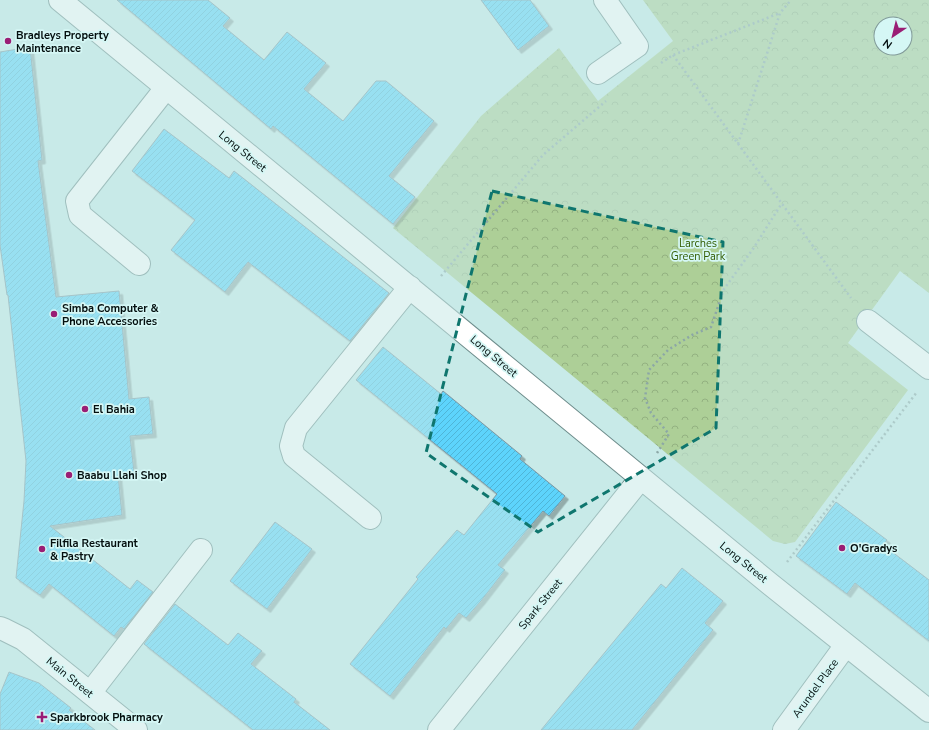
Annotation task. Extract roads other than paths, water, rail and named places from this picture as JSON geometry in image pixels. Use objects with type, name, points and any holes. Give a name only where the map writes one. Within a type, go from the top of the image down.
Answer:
[{"type":"street","name":"Long Street","points":[[60,0],[770,584],[929,711]]},
{"type":"street","points":[[598,73],[637,46],[605,0]]},
{"type":"street","points":[[139,264],[80,215],[77,201],[166,88]]},
{"type":"street","points":[[370,518],[294,456],[291,446],[296,428],[417,293]]},
{"type":"street","points":[[868,321],[929,368]]},
{"type":"street","name":"Spark Street","points":[[439,730],[641,478]]},
{"type":"street","points":[[90,693],[201,550]]},
{"type":"street","name":"Main Street","points":[[0,628],[23,639],[136,730]]},
{"type":"street","name":"Arundel Place","points":[[784,730],[846,645]]},
{"type":"place","name":"Bradleys Property Maintenance","points":[[8,41]]},
{"type":"place","name":"Simba Computer & Phone Accessories","points":[[54,314]]},
{"type":"place","name":"El Bahia","points":[[85,409]]},
{"type":"place","name":"Baabu Llahi Shop","points":[[69,475]]},
{"type":"place","name":"O'Gradys","points":[[842,548]]},
{"type":"place","name":"Filfila Restaurant & Pastry","points":[[42,549]]},
{"type":"place","name":"Sparkbrook Pharmacy","points":[[42,717]]},
{"type":"park label","name":"Larches Green Park","points":[[698,249]]}]
